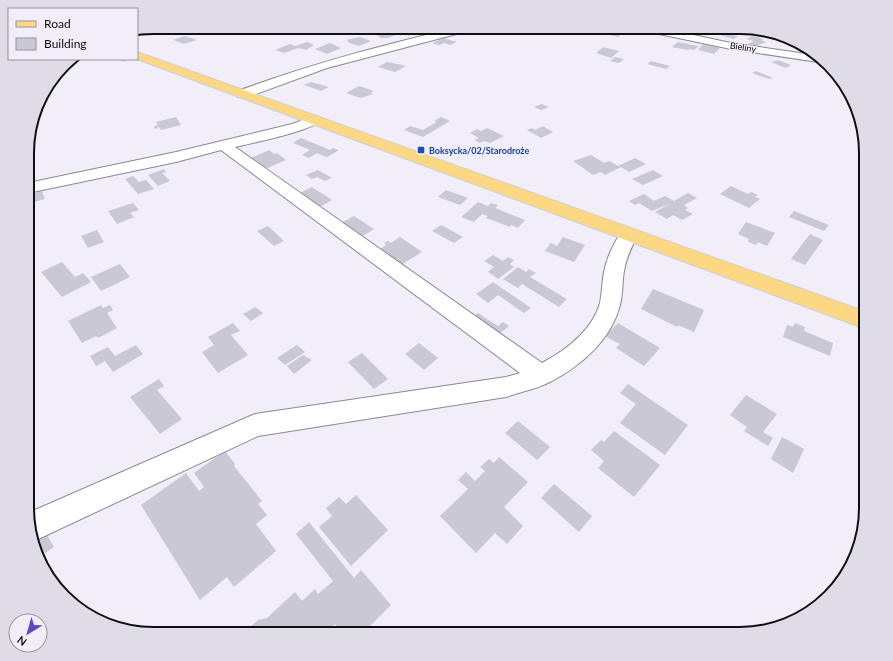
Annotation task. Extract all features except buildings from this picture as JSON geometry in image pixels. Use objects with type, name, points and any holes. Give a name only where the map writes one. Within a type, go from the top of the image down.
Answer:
[{"type":"main road","points":[[138,55],[859,318]]},
{"type":"street","points":[[243,94],[274,81],[374,51],[444,34]]},
{"type":"street","name":"Bieliny","points":[[674,34],[731,46],[812,59]]},
{"type":"street","points":[[34,187],[176,157],[297,127],[314,120]]},
{"type":"street","points":[[223,145],[540,375]]},
{"type":"street","points":[[35,525],[255,425],[506,387],[540,375],[569,359],[596,334],[609,309],[614,289],[614,271],[621,248],[629,234]]},
{"type":"place","name":"Boksycka/02/Starodroże","points":[[421,150]]}]
